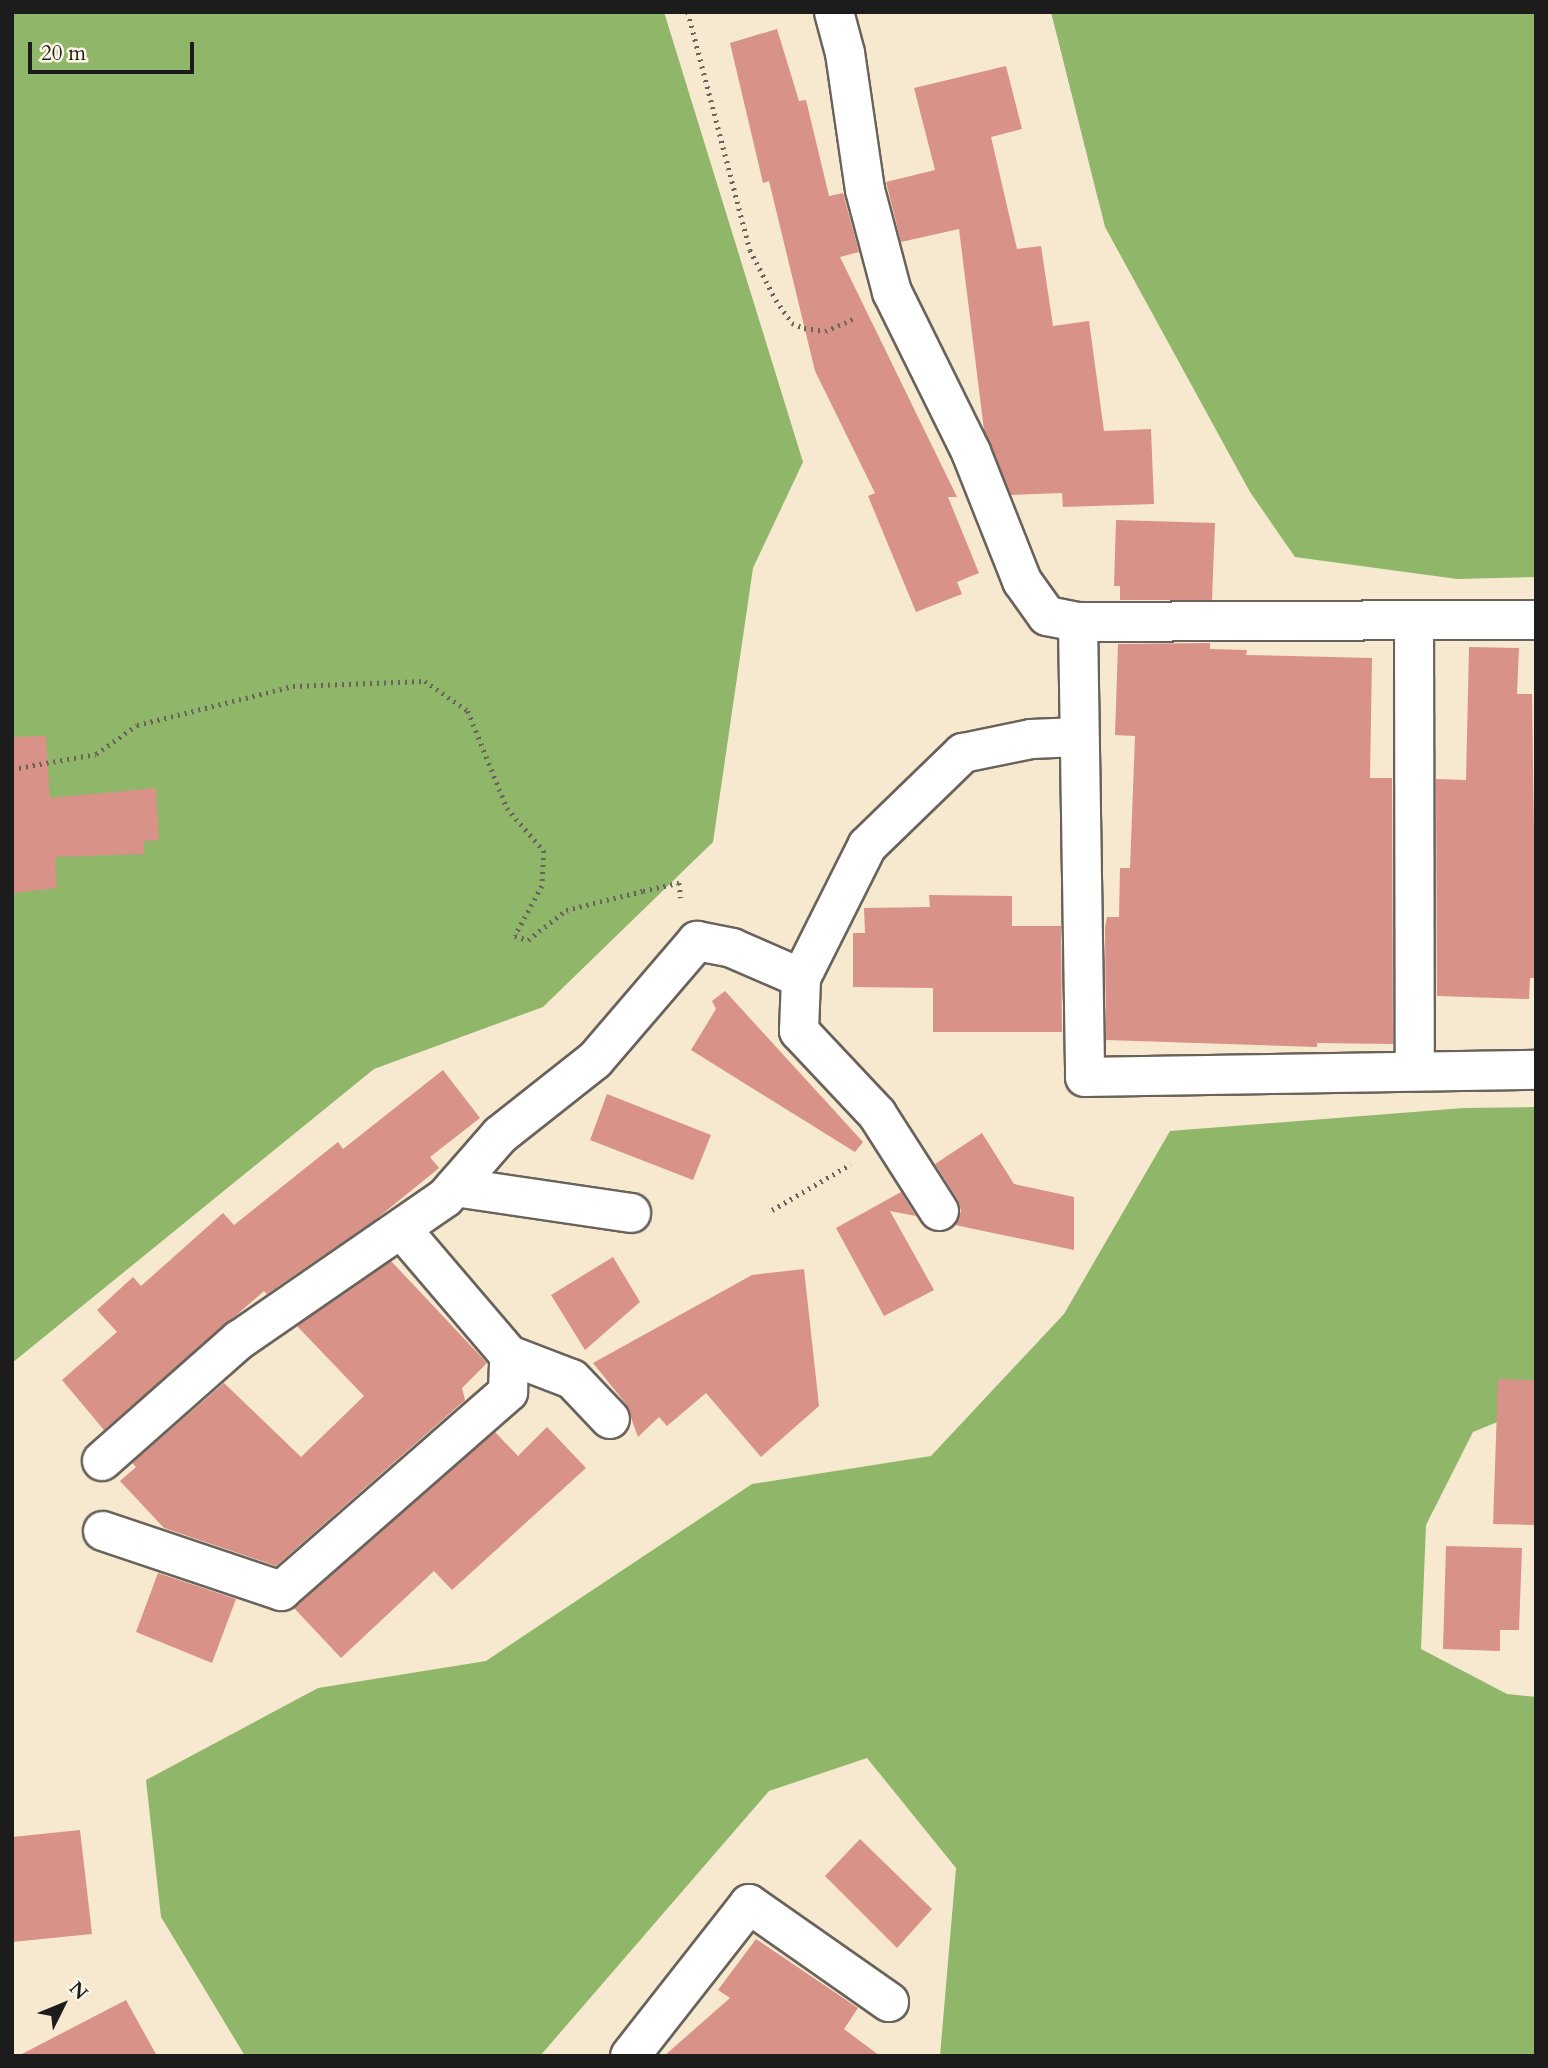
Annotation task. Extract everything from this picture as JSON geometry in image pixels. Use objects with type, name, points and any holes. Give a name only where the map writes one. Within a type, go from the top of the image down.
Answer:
[{"type":"street","points":[[834,12],[845,53],[866,190],[896,301],[971,452],[1021,581],[1047,616],[1078,622],[1536,620]]},
{"type":"street","points":[[1414,621],[1415,1070]]},
{"type":"street","points":[[1078,622],[1085,1077],[1536,1070]]},
{"type":"street","points":[[939,1211],[877,1114],[799,1031],[801,978],[867,846],[963,753],[1031,739],[1079,737]]},
{"type":"street","points":[[102,1461],[239,1340],[403,1231],[455,1187],[500,1135],[595,1060],[697,941],[732,948],[801,978]]},
{"type":"street","points":[[455,1187],[631,1213]]},
{"type":"street","points":[[403,1231],[509,1355],[572,1379],[610,1419]]},
{"type":"street","points":[[103,1531],[281,1591],[508,1392],[509,1355]]},
{"type":"street","points":[[631,2056],[749,1905],[889,2002]]},
{"type":"path","points":[[688,12],[750,250],[784,312],[792,323],[825,331],[896,301]]},
{"type":"path","points":[[12,769],[96,754],[137,725],[293,686],[425,681],[468,711],[507,808],[544,851],[541,886],[515,936],[528,940],[566,910],[679,883],[683,912],[697,941]]},
{"type":"path","points":[[772,1210],[892,1141]]},
{"type":"green space","points":[[12,12],[664,12],[803,462],[753,568],[713,842],[543,1007],[374,1069],[12,1363]]},
{"type":"green space","points":[[1051,12],[1536,12],[1536,577],[1457,579],[1295,557],[1250,492],[1105,227]]},
{"type":"green space","points":[[1536,1107],[1536,1406],[1473,1432],[1426,1525],[1421,1649],[1507,1694],[1536,1697],[1536,2056],[940,2056],[956,1868],[867,1758],[769,1791],[540,2056],[245,2056],[161,1917],[146,1780],[318,1688],[486,1661],[752,1484],[931,1456],[1064,1314],[1170,1131],[1464,1108]]},
{"type":"building","points":[[777,29],[799,101],[806,100],[829,196],[843,193],[859,252],[840,257],[957,497],[948,497],[979,573],[957,582],[962,594],[916,612],[868,496],[875,493],[815,371],[769,181],[763,183],[730,43]]},
{"type":"building","points":[[1006,66],[1022,129],[991,137],[1017,249],[1041,246],[1053,326],[1089,321],[1104,431],[1151,429],[1154,504],[1063,507],[1062,493],[1011,495],[984,430],[959,229],[901,242],[886,182],[935,170],[914,88]]},
{"type":"building","points":[[1116,520],[1215,523],[1212,600],[1120,600],[1120,586],[1114,586]]},
{"type":"building","points":[[1210,643],[1210,649],[1247,650],[1246,655],[1372,658],[1370,778],[1392,778],[1393,1044],[1317,1043],[1317,1047],[1106,1040],[1105,927],[1107,917],[1119,917],[1120,868],[1130,868],[1135,736],[1115,735],[1118,644]]},
{"type":"building","points":[[1469,647],[1519,648],[1517,694],[1532,694],[1536,978],[1530,978],[1529,999],[1437,996],[1436,779],[1466,780]]},
{"type":"building","points":[[46,736],[50,798],[156,788],[159,840],[144,841],[144,854],[55,857],[57,888],[12,893],[12,737]]},
{"type":"building","points":[[929,895],[1012,896],[1012,926],[1061,926],[1062,1032],[933,1032],[933,988],[853,987],[853,933],[865,933],[864,908],[930,907]]},
{"type":"building","points":[[725,991],[863,1142],[855,1152],[691,1050],[716,1009],[712,1001]]},
{"type":"building","points":[[443,1070],[480,1118],[430,1157],[439,1168],[375,1220],[267,1294],[264,1291],[104,1430],[62,1380],[117,1332],[97,1310],[133,1277],[141,1286],[223,1213],[234,1225],[338,1142],[343,1149]]},
{"type":"building","points":[[607,1094],[711,1135],[693,1180],[590,1140]]},
{"type":"building","points":[[982,1133],[1014,1184],[1074,1197],[1074,1250],[955,1225],[961,1211],[958,1200],[935,1164]]},
{"type":"building","points":[[901,1192],[916,1216],[890,1211],[934,1290],[884,1316],[836,1228]]},
{"type":"building","points":[[613,1257],[640,1302],[585,1350],[551,1295]]},
{"type":"building","points":[[391,1261],[487,1363],[462,1388],[465,1400],[276,1566],[164,1528],[120,1481],[136,1467],[132,1463],[224,1383],[301,1457],[364,1396],[297,1326]]},
{"type":"building","points":[[804,1269],[819,1406],[761,1457],[706,1393],[667,1426],[659,1417],[638,1437],[626,1404],[593,1363],[752,1275]]},
{"type":"building","points":[[1498,1379],[1536,1380],[1536,1525],[1493,1524]]},
{"type":"building","points":[[547,1427],[586,1468],[452,1590],[434,1571],[341,1658],[294,1608],[495,1432],[518,1456]]},
{"type":"building","points":[[1446,1546],[1522,1548],[1519,1630],[1500,1630],[1500,1651],[1443,1649]]},
{"type":"building","points":[[158,1573],[236,1599],[212,1663],[136,1632]]},
{"type":"building","points":[[80,1830],[92,1934],[12,1942],[12,1837]]},
{"type":"building","points":[[860,1839],[932,1909],[897,1948],[825,1876]]},
{"type":"building","points":[[756,1939],[858,2008],[844,2029],[880,2056],[664,2056],[730,1998],[718,1990]]},
{"type":"building","points":[[126,2000],[157,2056],[18,2056]]}]
